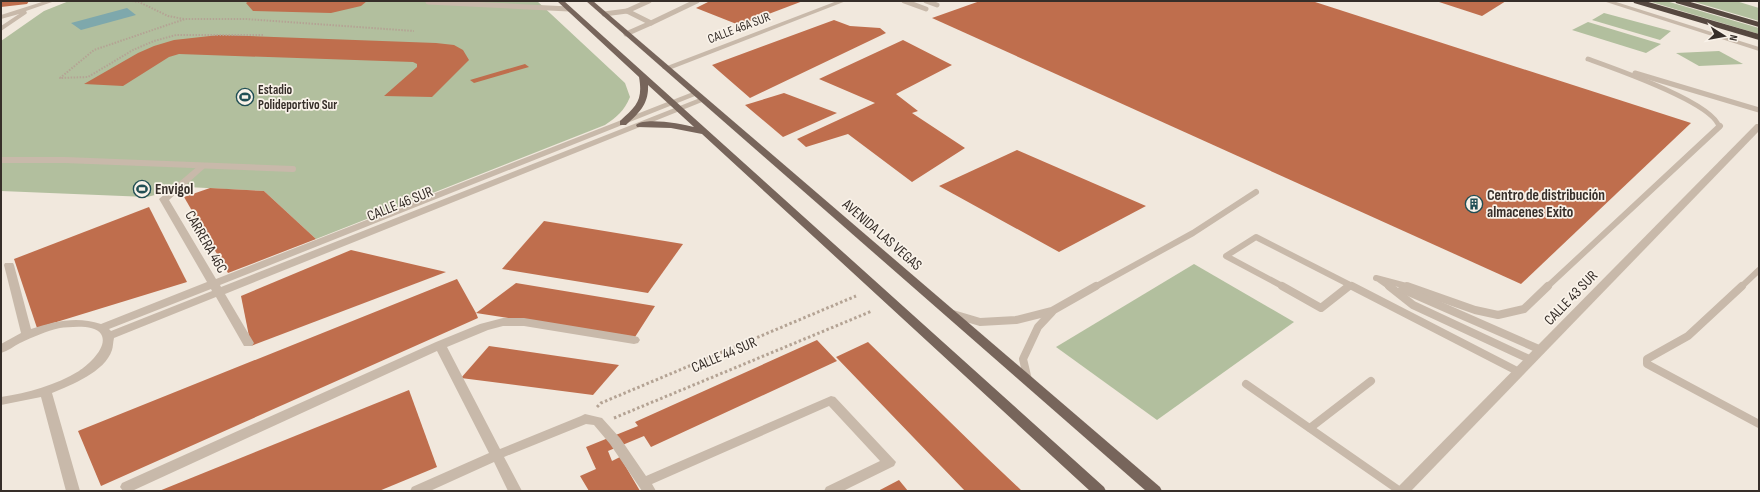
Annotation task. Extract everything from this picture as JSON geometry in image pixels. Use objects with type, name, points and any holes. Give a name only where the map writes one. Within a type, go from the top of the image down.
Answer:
[{"type":"highway","points":[[1637,1],[1759,37]]},
{"type":"highway","points":[[1679,1],[1759,25]]},
{"type":"main road","points":[[560,1],[1099,491]]},
{"type":"main road","name":"AVENIDA LAS VEGAS","points":[[589,1],[1155,491]]},
{"type":"main road","points":[[623,123],[643,104],[646,90],[643,77]]},
{"type":"main road","points":[[640,125],[681,127],[705,134]]},
{"type":"street","points":[[1,29],[38,1]]},
{"type":"street","points":[[1,17],[52,1]]},
{"type":"street","name":"CALLE 46A SUR","points":[[666,68],[843,1]]},
{"type":"street","points":[[1606,1],[1759,49]]},
{"type":"street","name":"CALLE 46 SUR","points":[[216,288],[640,125],[675,107],[699,97]]},
{"type":"street","name":"CALLE 46 SUR","points":[[105,332],[623,123],[675,107]]},
{"type":"street","name":"CALLE 43 SUR","points":[[1404,491],[1759,126]]},
{"type":"street","name":"CARRERA 46C","points":[[202,167],[164,200],[248,343]]},
{"type":"street","points":[[9,266],[27,335]]},
{"type":"street","points":[[127,487],[440,345],[484,327],[503,322],[524,322],[634,340]]},
{"type":"street","points":[[1,349],[27,335],[45,329],[73,324],[91,325],[105,332],[108,344],[104,354],[94,364],[65,384],[28,398],[1,401]]},
{"type":"street","points":[[440,345],[515,491]]},
{"type":"street","points":[[46,392],[73,491]]},
{"type":"street","points":[[417,491],[497,455],[586,418],[598,421],[615,441],[646,487],[831,400],[889,462],[831,491]]},
{"type":"lane","points":[[604,14],[627,10],[649,1]]},
{"type":"lane","points":[[626,34],[697,1]]},
{"type":"lane","points":[[904,1],[926,9]]},
{"type":"lane","points":[[926,1],[937,5]]},
{"type":"lane","points":[[428,2],[569,9]]},
{"type":"lane","points":[[627,10],[650,23]]},
{"type":"lane","points":[[1376,278],[1416,289],[1475,310],[1498,315],[1524,309],[1720,126],[1718,121],[1710,114],[1662,88],[1588,59],[1759,110]]},
{"type":"lane","points":[[1,160],[65,160],[202,167],[293,169]]},
{"type":"lane","points":[[949,313],[980,322],[1016,320],[1052,311],[1192,233],[1256,192]]},
{"type":"lane","points":[[1350,286],[1321,308],[1226,256],[1256,237],[1519,372]]},
{"type":"lane","points":[[1759,270],[1688,335],[1670,348],[1656,353],[1647,359],[1647,364],[1654,369],[1759,424]]},
{"type":"lane","points":[[1376,278],[1541,350]]},
{"type":"lane","points":[[1376,278],[1413,305],[1531,360]]},
{"type":"lane","points":[[1028,382],[1023,359],[1038,327],[1052,311]]},
{"type":"lane","points":[[1310,428],[1371,381]]},
{"type":"lane","points":[[1246,384],[1400,491]]},
{"type":"path","points":[[132,1],[139,2],[168,16],[185,19],[246,19],[414,31]]},
{"type":"path","points":[[185,19],[94,50],[60,78],[88,77],[133,50],[154,41],[176,35],[263,35]]},
{"type":"path","name":"CALLE 44 SUR","points":[[586,418],[601,403],[856,296]]},
{"type":"path","name":"CALLE 44 SUR","points":[[612,419],[872,311]]},
{"type":"green space","points":[[69,1],[537,1],[625,83],[630,97],[620,113],[605,125],[316,239],[264,191],[187,187],[147,197],[1,191],[1,41],[44,11]]},
{"type":"green space","points":[[1648,1],[1666,1],[1759,28],[1759,34]]},
{"type":"green space","points":[[1691,1],[1736,1],[1759,8],[1759,21]]},
{"type":"green space","points":[[1604,13],[1671,31],[1660,40],[1592,20]]},
{"type":"green space","points":[[1588,22],[1661,44],[1646,53],[1572,30]]},
{"type":"green space","points":[[1719,51],[1743,64],[1699,66],[1676,53]]},
{"type":"green space","points":[[1194,264],[1294,322],[1157,420],[1056,347]]},
{"type":"water","points":[[127,8],[136,15],[81,30],[71,23]]},
{"type":"building","points":[[1,1],[29,1],[27,4],[1,7]]},
{"type":"building","points":[[249,1],[367,1],[361,6],[331,13],[253,11],[246,3]]},
{"type":"building","points":[[710,1],[803,1],[739,25],[696,8]]},
{"type":"building","name":"Centro de distribución almacenes Exito","points":[[980,1],[1312,1],[1691,123],[1521,284],[932,18]]},
{"type":"building","points":[[1436,1],[1506,1],[1482,16]]},
{"type":"building","points":[[834,20],[850,26],[880,28],[886,33],[750,98],[712,65]]},
{"type":"building","points":[[219,35],[436,43],[454,45],[463,50],[469,60],[432,97],[384,96],[417,67],[417,64],[413,62],[179,54],[169,57],[123,86],[84,84],[138,53],[154,46],[174,40]]},
{"type":"building","points":[[903,40],[952,65],[896,94],[918,111],[912,113],[965,148],[912,182],[848,134],[806,147],[797,139],[875,103],[819,79]]},
{"type":"building","points":[[525,64],[529,67],[474,83],[470,80]]},
{"type":"building","points":[[784,93],[837,113],[783,137],[745,105]]},
{"type":"building","points":[[1017,150],[1146,206],[1059,252],[939,186]]},
{"type":"building","points":[[210,188],[264,191],[316,239],[228,273],[184,197]]},
{"type":"building","points":[[149,207],[187,282],[37,328],[14,259]]},
{"type":"building","points":[[544,221],[683,244],[648,293],[502,269]]},
{"type":"building","points":[[351,250],[446,272],[251,346],[241,296]]},
{"type":"building","points":[[457,279],[478,318],[101,486],[78,431]]},
{"type":"building","points":[[516,283],[655,306],[635,337],[476,313]]},
{"type":"building","points":[[817,340],[837,361],[651,447],[644,436],[608,451],[612,461],[620,457],[640,491],[589,491],[580,476],[596,469],[586,447],[638,426],[635,422]]},
{"type":"building","points":[[868,342],[1022,491],[965,491],[836,357]]},
{"type":"building","points":[[489,346],[619,365],[593,395],[461,378]]},
{"type":"building","points":[[409,390],[437,467],[379,491],[159,491]]},
{"type":"building","points":[[899,480],[908,491],[878,491]]},
{"type":"place","name":"Estadio Polideportivo Sur","points":[[245,97]]},
{"type":"place","name":"Envigol","points":[[142,189]]},
{"type":"place","name":"Centro de distribución almacenes Exito","points":[[1474,204]]}]
